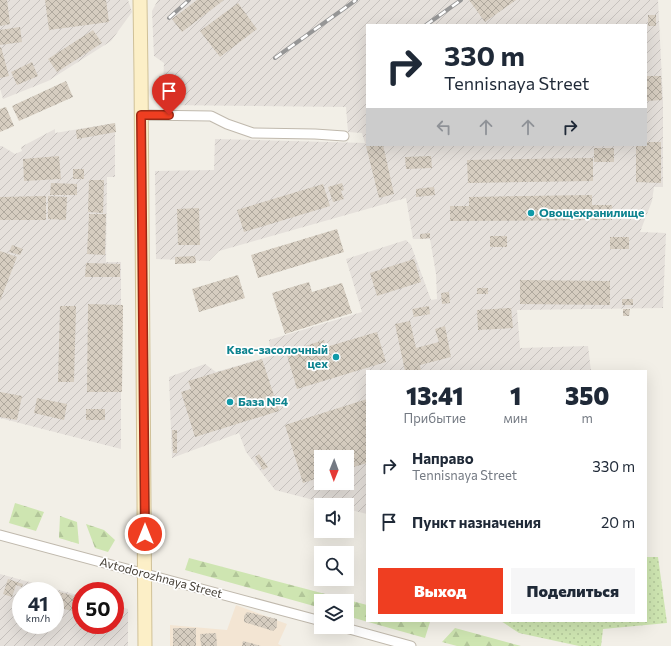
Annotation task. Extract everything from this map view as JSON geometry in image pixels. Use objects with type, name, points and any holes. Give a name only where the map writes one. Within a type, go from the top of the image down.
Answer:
[{"type":"main road","points":[[140,0],[145,646]]},
{"type":"street","points":[[141,115],[211,116],[253,134],[315,134],[344,136]]},
{"type":"street","name":"Avtodorozhnaya Street","points":[[0,535],[314,619]]},
{"type":"street","points":[[354,630],[411,646]]},
{"type":"shaded area","points":[[0,0],[128,0],[132,12],[111,41],[48,81],[3,99],[0,88]]},
{"type":"shaded area","points":[[158,0],[658,0],[663,100],[663,187],[654,187],[652,201],[640,232],[666,233],[663,308],[517,310],[520,348],[588,346],[591,370],[366,370],[366,514],[354,511],[354,498],[314,498],[314,500],[275,490],[246,452],[239,433],[172,458],[169,377],[205,364],[216,372],[271,356],[269,340],[362,312],[346,259],[406,240],[411,245],[431,300],[437,299],[436,274],[430,239],[413,239],[406,198],[219,251],[209,261],[156,259],[155,171],[214,170],[215,139],[365,143],[362,133],[348,132],[346,107],[162,105],[164,63],[154,56],[152,11]]},
{"type":"shaded area","points":[[115,123],[115,177],[107,177],[106,262],[121,262],[121,449],[0,418],[0,146],[15,154],[22,151],[21,147],[55,129],[55,133]]},
{"type":"shaded area","points":[[0,574],[29,582],[12,582],[12,634],[64,634],[64,591],[72,594],[72,634],[124,634],[124,608],[128,609],[128,646],[0,646]]},
{"type":"shaded area","points":[[236,605],[287,624],[278,644],[282,646],[170,646],[170,625],[227,630]]},
{"type":"green space","points":[[15,503],[44,512],[36,531],[9,523]]},
{"type":"green space","points":[[60,516],[77,522],[79,544],[59,538]]},
{"type":"green space","points":[[86,524],[104,530],[115,540],[108,552],[95,548]]},
{"type":"green space","points":[[647,557],[658,557],[667,623],[603,629],[601,646],[579,646],[519,633],[502,622],[647,622]]},
{"type":"green space","points":[[189,558],[325,594],[314,594],[314,606],[185,570]]},
{"type":"green space","points":[[354,602],[366,605],[366,621],[354,618]]},
{"type":"green space","points":[[368,622],[430,622],[425,638]]},
{"type":"green space","points":[[455,628],[521,646],[457,646],[442,642]]},
{"type":"building","points":[[0,0],[7,0],[10,24],[0,26]]},
{"type":"building","points":[[45,0],[106,0],[109,22],[49,30]]},
{"type":"building","points":[[197,0],[224,0],[182,32],[172,19]]},
{"type":"building","points":[[469,0],[516,0],[485,22]]},
{"type":"building","points":[[238,3],[257,29],[220,57],[200,31]]},
{"type":"building","points":[[648,15],[656,15],[656,26],[648,26]]},
{"type":"building","points":[[20,27],[22,42],[0,45],[0,30]]},
{"type":"building","points":[[93,30],[102,43],[57,72],[48,59]]},
{"type":"building","points":[[1,47],[9,76],[0,78],[0,48]]},
{"type":"building","points":[[32,62],[38,76],[17,85],[11,72]]},
{"type":"building","points":[[172,75],[173,82],[159,83],[159,76]]},
{"type":"building","points":[[647,76],[661,76],[662,100],[647,101]]},
{"type":"building","points":[[66,81],[73,97],[19,121],[12,106]]},
{"type":"building","points":[[6,107],[14,126],[0,132],[0,109]]},
{"type":"building","points":[[115,123],[116,132],[77,139],[76,130]]},
{"type":"building","points":[[647,142],[661,142],[661,183],[636,182],[636,146],[647,146]]},
{"type":"building","points":[[366,146],[383,146],[394,194],[379,198]]},
{"type":"building","points":[[594,148],[614,148],[614,162],[594,162]]},
{"type":"building","points":[[59,156],[61,179],[24,181],[23,159]]},
{"type":"building","points":[[431,156],[432,168],[406,169],[405,157]]},
{"type":"building","name":"Овощехранилище","points":[[593,158],[593,181],[468,183],[467,160]]},
{"type":"building","points":[[73,169],[84,169],[84,179],[73,179]]},
{"type":"building","points":[[89,180],[104,180],[103,213],[88,212]]},
{"type":"building","points":[[51,183],[77,184],[77,195],[50,195]]},
{"type":"building","points":[[342,183],[344,190],[341,191],[344,199],[333,202],[328,187]]},
{"type":"building","points":[[323,184],[330,206],[244,232],[237,210]]},
{"type":"building","points":[[434,187],[435,195],[416,197],[416,189]]},
{"type":"building","name":"Овощехранилище","points":[[592,195],[592,205],[612,205],[612,220],[450,221],[450,206],[469,206],[469,197]]},
{"type":"building","points":[[46,196],[46,220],[0,220],[0,197]]},
{"type":"building","points":[[48,196],[67,197],[66,220],[48,219]]},
{"type":"building","points":[[199,208],[200,245],[178,245],[177,209]]},
{"type":"building","points":[[89,214],[106,214],[105,255],[87,254]]},
{"type":"building","points":[[337,229],[344,252],[258,278],[251,255]]},
{"type":"building","points":[[430,233],[430,238],[420,239],[420,234]]},
{"type":"building","points":[[490,236],[507,236],[507,247],[490,247]]},
{"type":"building","points":[[610,237],[629,237],[629,249],[610,249]]},
{"type":"building","points":[[12,245],[23,249],[20,255],[9,252]]},
{"type":"building","points":[[0,251],[17,257],[0,301]]},
{"type":"building","points":[[195,256],[196,263],[175,264],[175,257]]},
{"type":"building","points":[[414,259],[421,282],[377,296],[370,273]]},
{"type":"building","points":[[86,263],[120,264],[120,277],[85,277]]},
{"type":"building","points":[[238,275],[245,298],[199,312],[192,289]]},
{"type":"building","points":[[520,280],[610,281],[610,305],[520,304]]},
{"type":"building","points":[[309,282],[312,292],[342,283],[352,313],[285,334],[272,293]]},
{"type":"building","points":[[477,288],[488,288],[488,294],[477,294]]},
{"type":"building","points":[[449,292],[450,303],[442,304],[441,293]]},
{"type":"building","points":[[622,299],[633,299],[633,305],[622,305]]},
{"type":"building","points":[[88,304],[123,305],[122,392],[87,392]]},
{"type":"building","points":[[60,306],[76,306],[74,382],[58,382]]},
{"type":"building","points":[[429,306],[430,314],[414,317],[412,309]]},
{"type":"building","points":[[511,308],[513,328],[478,330],[477,310]]},
{"type":"building","points":[[623,309],[630,309],[629,316],[623,316]]},
{"type":"building","points":[[410,321],[416,348],[439,342],[435,329],[445,326],[451,357],[420,365],[421,370],[405,370],[395,324]]},
{"type":"building","name":"Квас-засолочный цех","points":[[377,332],[386,362],[297,389],[286,352],[324,340],[326,347]]},
{"type":"building","name":"База №4","points":[[262,359],[279,411],[195,437],[181,392],[191,389],[188,381]]},
{"type":"building","points":[[0,392],[22,396],[17,420],[0,417]]},
{"type":"building","points":[[37,398],[67,404],[64,420],[34,413]]},
{"type":"building","points":[[366,399],[366,463],[354,467],[354,450],[314,450],[314,479],[303,483],[285,425]]},
{"type":"building","points":[[86,409],[105,409],[105,420],[86,420]]},
{"type":"building","points":[[172,430],[177,430],[177,453],[173,453]]},
{"type":"building","points":[[259,454],[268,467],[263,470],[255,457]]},
{"type":"building","points":[[8,579],[17,582],[12,582],[12,597],[3,594]]},
{"type":"building","points":[[64,593],[72,595],[72,611],[64,609]]},
{"type":"building","points":[[247,612],[277,619],[277,627],[273,631],[244,622],[244,616]]},
{"type":"building","points":[[173,628],[196,628],[196,646],[173,646]]},
{"type":"building","points":[[216,633],[217,646],[201,646],[200,634]]},
{"type":"building","points":[[243,641],[261,646],[242,646]]},
{"type":"railway","points":[[169,18],[189,0]]},
{"type":"railway","points":[[275,58],[356,0]]},
{"type":"railway","points":[[427,24],[461,0]]},
{"type":"place","name":"Овощехранилище","points":[[531,213]]},
{"type":"place","name":"Квас-засолочный цех","points":[[336,357]]},
{"type":"place","name":"База №4","points":[[230,402]]},
{"type":"route","points":[[145,534],[141,115],[169,115]]}]
